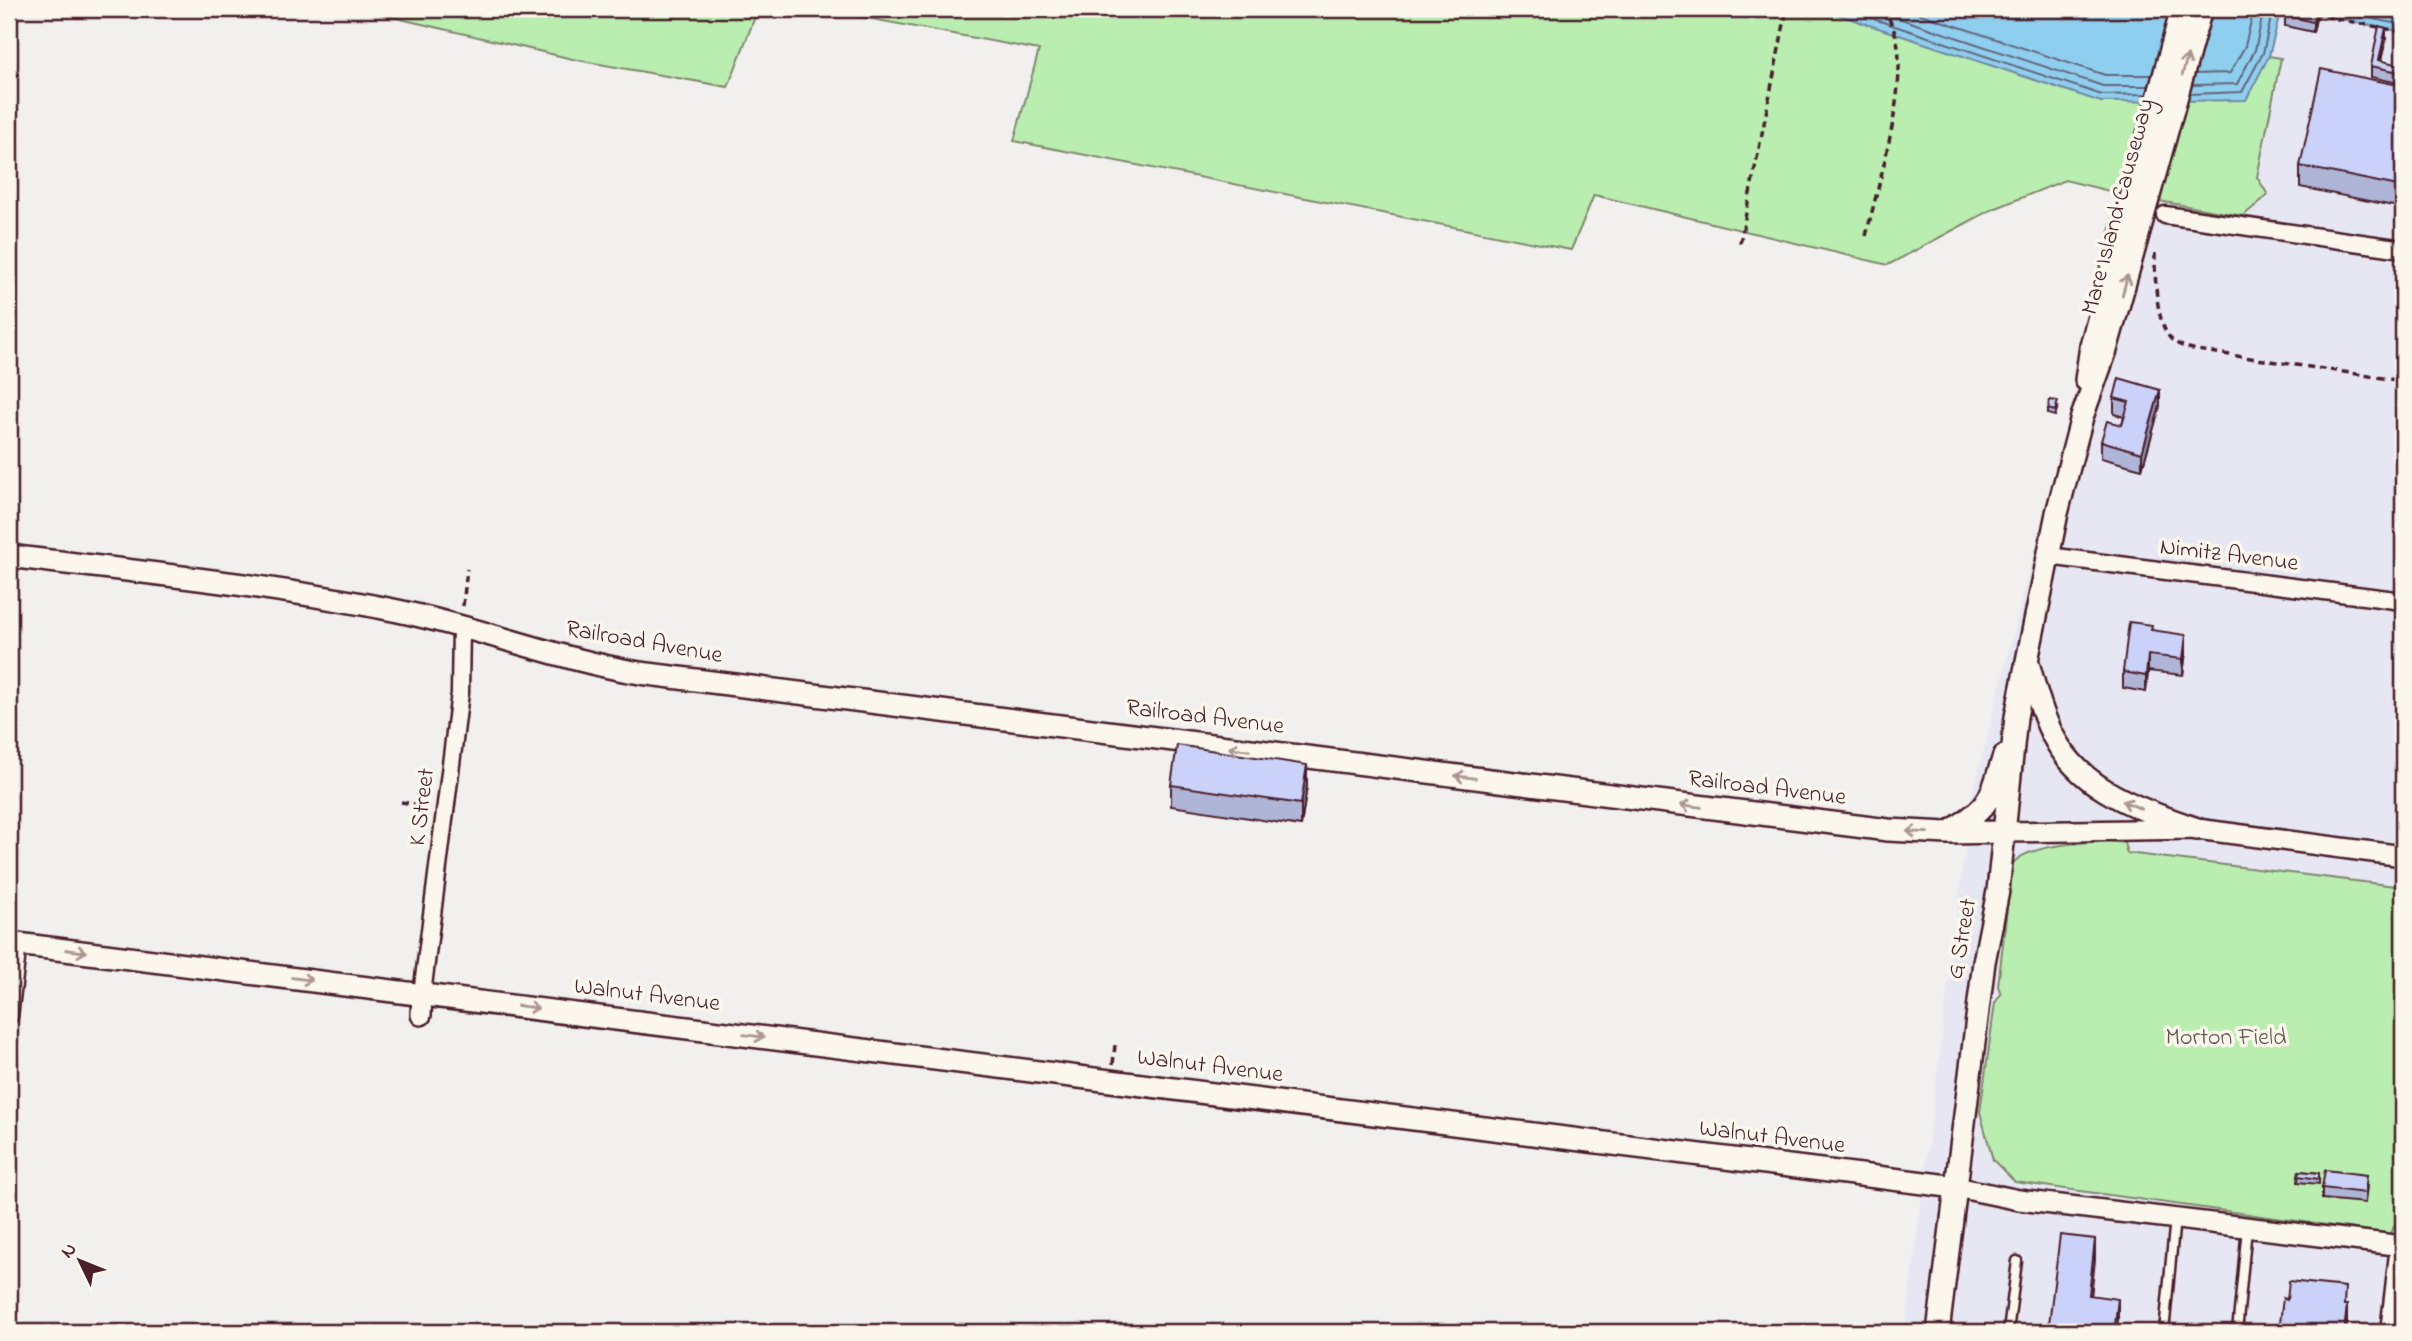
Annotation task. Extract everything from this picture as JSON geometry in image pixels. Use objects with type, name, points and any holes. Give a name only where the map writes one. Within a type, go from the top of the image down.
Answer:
[{"type":"main road","name":"Mare Island Causeway","points":[[2048,556],[2182,9]]},
{"type":"main road","name":"Mare Island Causeway","points":[[2099,348],[2201,9]]},
{"type":"main road","name":"Railroad Avenue","points":[[9,556],[291,592],[387,609],[461,626],[565,657],[640,673],[1874,828],[1948,833],[2005,832]]},
{"type":"main road","name":"G Street","points":[[1938,1332],[1984,962],[1998,891],[2016,717],[2048,556]]},
{"type":"main road","points":[[2027,661],[2048,726],[2068,761],[2097,787],[2123,802],[2197,829]]},
{"type":"main road","points":[[1948,833],[1980,811],[1989,801],[2016,717]]},
{"type":"main road","name":"Walnut Avenue","points":[[13,943],[422,1005],[1956,1187]]},
{"type":"street","points":[[2165,215],[2403,249]]},
{"type":"street","name":"Nimitz Avenue","points":[[2048,556],[2403,601]]},
{"type":"street","name":"K Street","points":[[422,1005],[460,693],[461,626]]},
{"type":"street","name":"Railroad Avenue","points":[[2005,832],[2197,829],[2403,856]]},
{"type":"street","points":[[9,1016],[13,943]]},
{"type":"street","name":"Walnut Avenue","points":[[1956,1187],[2019,1200],[2401,1246]]},
{"type":"street","points":[[2389,1332],[2401,1246]]},
{"type":"lane","points":[[2164,1332],[2175,1218]]},
{"type":"lane","points":[[2237,1332],[2247,1228]]},
{"type":"lane","points":[[2008,1332],[2017,1261]]},
{"type":"path","points":[[1740,243],[1787,9]]},
{"type":"path","points":[[2304,12],[2403,32]]},
{"type":"path","points":[[1866,236],[1897,85],[1897,40],[1888,16]]},
{"type":"path","points":[[2159,311],[2169,338],[2187,348],[2403,381]]},
{"type":"path","points":[[461,626],[467,569]]},
{"type":"path","points":[[401,802],[446,809]]},
{"type":"shaded area","points":[[2281,9],[2403,32],[2403,1332],[1905,1332],[1971,800],[2125,195],[2268,195],[2257,177],[2280,59],[2269,56]]},
{"type":"green space","points":[[357,9],[758,9],[728,87],[577,60]]},
{"type":"green space","points":[[818,9],[1943,9],[2250,65],[2269,56],[2281,58],[2257,177],[2268,195],[2243,216],[2125,195],[2065,180],[1989,211],[1888,265],[1594,195],[1571,250],[1014,141],[1039,50]]},
{"type":"green space","name":"Morton Field","points":[[2107,841],[2124,843],[2127,853],[2403,887],[2403,1205],[2391,1234],[2015,1182],[1993,1160],[1980,1112],[1995,1003],[2001,994],[1998,986],[2012,865],[2019,858],[2042,849]]},
{"type":"water","points":[[1821,9],[2281,9],[2269,56],[2246,100],[2101,102]]},
{"type":"water","points":[[2292,9],[2403,9],[2403,32]]},
{"type":"building","points":[[2286,9],[2316,9],[2313,22],[2285,15]]},
{"type":"building","points":[[2379,26],[2386,28],[2379,60],[2403,66],[2403,73],[2371,66]]},
{"type":"building","points":[[2321,69],[2403,86],[2403,187],[2300,166]]},
{"type":"building","points":[[2119,378],[2160,390],[2142,453],[2101,441],[2107,421],[2122,425],[2129,402],[2114,398]]},
{"type":"building","points":[[2050,400],[2058,401],[2055,411],[2048,409]]},
{"type":"building","points":[[2129,622],[2152,625],[2151,630],[2186,635],[2183,659],[2148,655],[2146,676],[2123,672]]},
{"type":"building","points":[[1177,745],[1307,765],[1301,804],[1171,785]]},
{"type":"building","points":[[2325,1170],[2367,1175],[2365,1193],[2322,1188]]},
{"type":"building","points":[[2299,1171],[2319,1173],[2319,1179],[2298,1176]]},
{"type":"building","points":[[2060,1235],[2095,1239],[2089,1295],[2118,1299],[2114,1332],[2048,1332]]},
{"type":"building","points":[[2289,1281],[2345,1287],[2344,1305],[2347,1305],[2344,1332],[2279,1332],[2283,1298],[2287,1300]]}]
